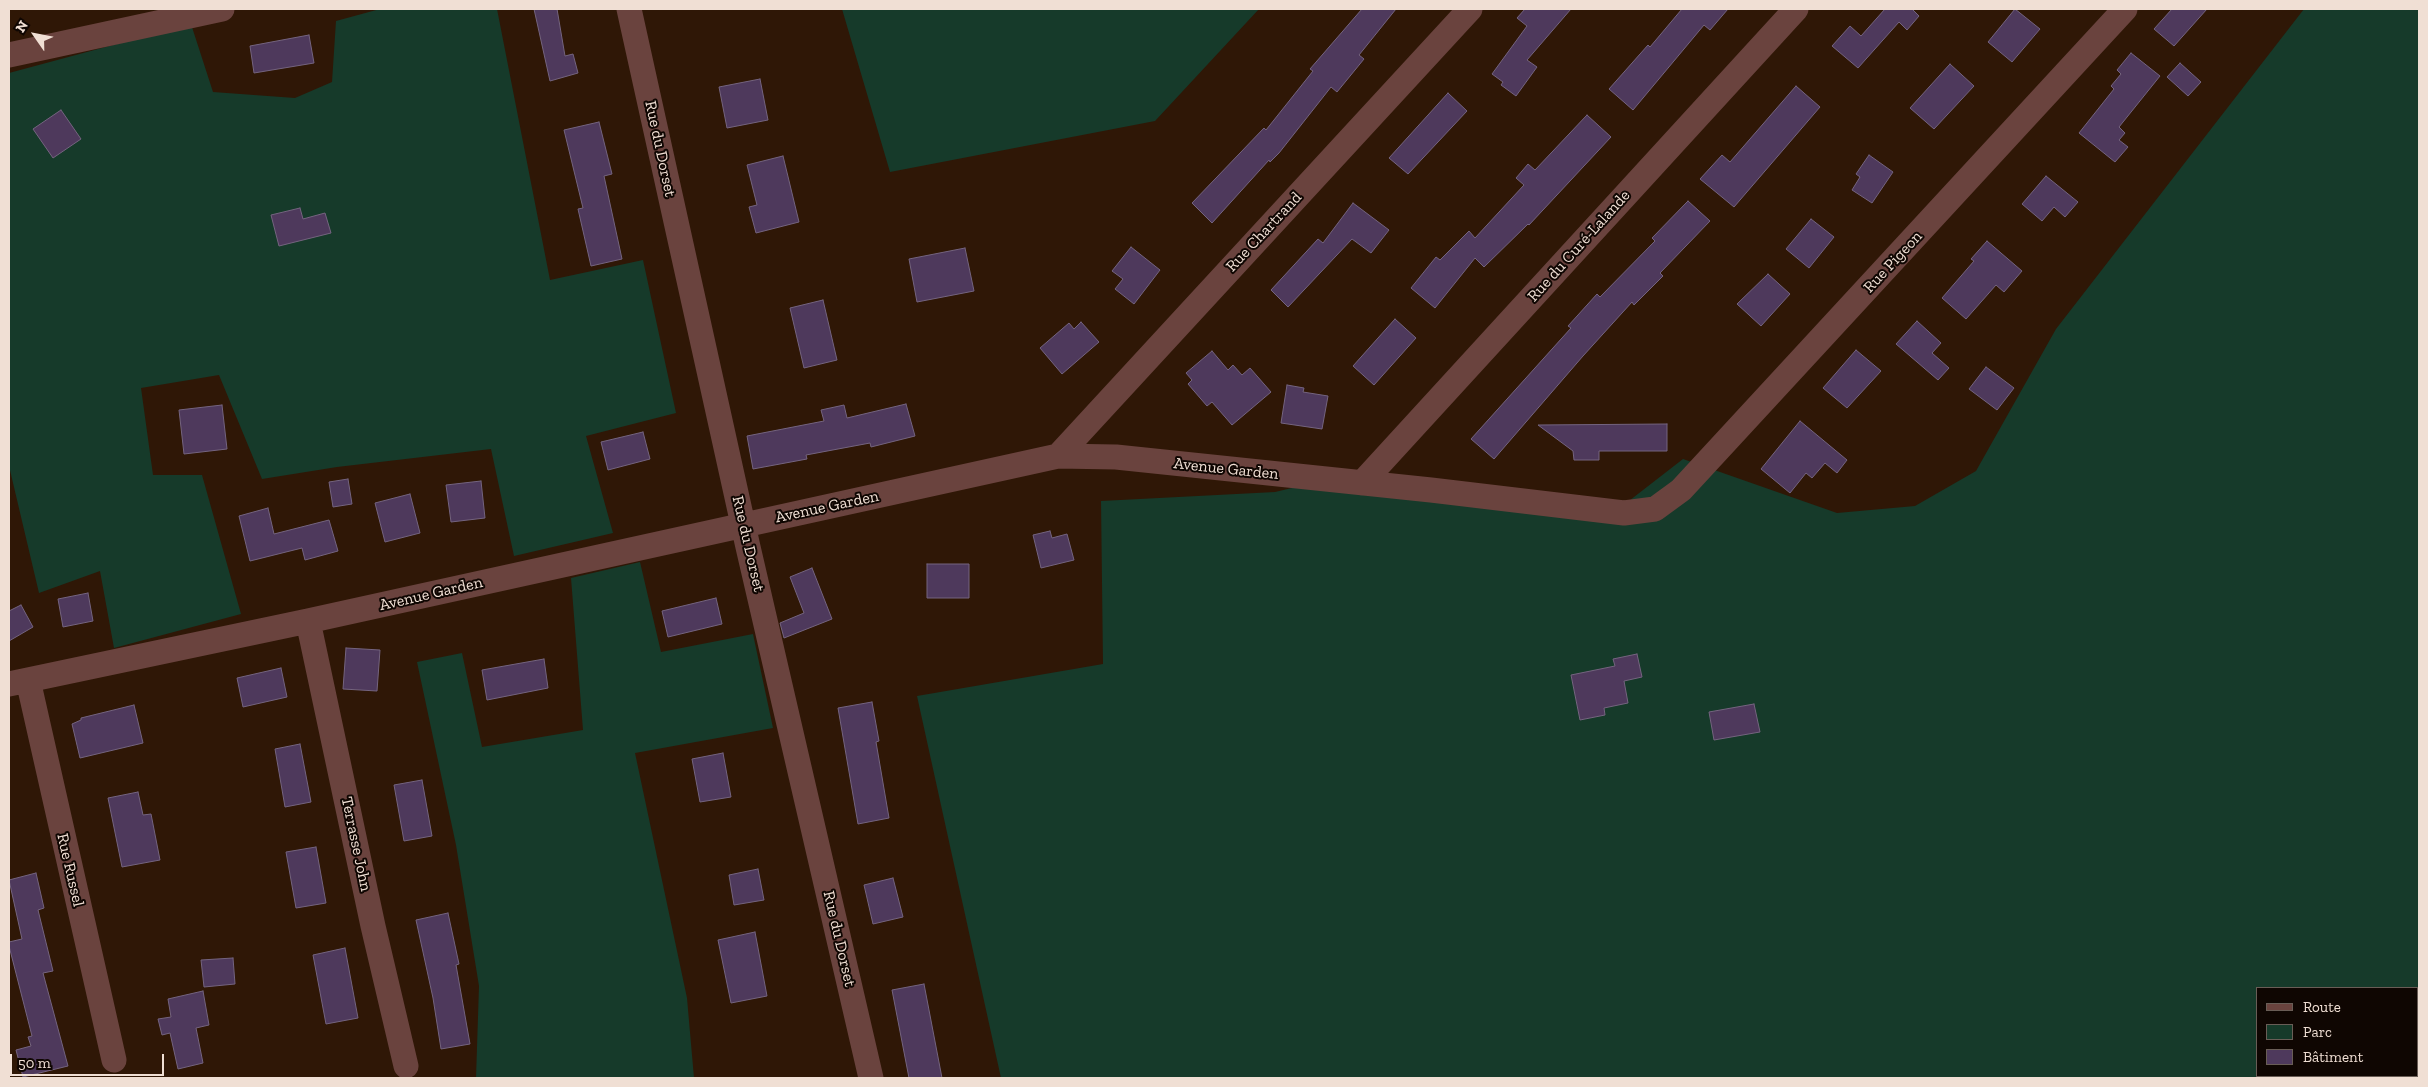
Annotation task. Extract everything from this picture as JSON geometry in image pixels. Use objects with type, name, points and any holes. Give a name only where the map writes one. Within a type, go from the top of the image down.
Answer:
[{"type":"street","points":[[9,55],[222,9]]},
{"type":"street","name":"Rue du Dorset","points":[[629,9],[743,524],[871,1078]]},
{"type":"street","name":"Rue Chartrand","points":[[1058,456],[1470,9]]},
{"type":"street","name":"Rue du Curé-Lalande","points":[[1362,483],[1796,9]]},
{"type":"street","name":"Rue Pigeon","points":[[1655,509],[1681,490],[2125,9]]},
{"type":"street","name":"Avenue Garden","points":[[18,682],[308,621],[1058,456],[1116,457],[1624,513],[1655,509]]},
{"type":"street","name":"Terrasse John","points":[[308,621],[373,926],[406,1066]]},
{"type":"street","name":"Rue Russel","points":[[18,682],[114,1060]]},
{"type":"green space","points":[[380,9],[497,9],[550,280],[643,260],[676,413],[586,436],[613,533],[514,556],[491,449],[337,467],[262,479],[219,375],[141,388],[153,475],[202,475],[241,614],[114,648],[100,571],[39,593],[9,466],[9,73],[191,24],[213,92],[295,98],[332,82],[336,21]]},
{"type":"green space","points":[[842,9],[1259,9],[1155,121],[890,172]]},
{"type":"green space","points":[[2304,9],[2419,9],[2419,1028],[2418,1031],[2418,987],[2256,987],[2256,1077],[2400,1078],[1001,1078],[917,696],[1103,664],[1101,501],[1275,492],[1359,472],[1625,504],[1683,459],[1837,513],[1915,506],[1976,471],[2056,329]]},
{"type":"green space","points":[[640,562],[661,652],[753,634],[773,728],[635,753],[687,998],[694,1078],[476,1078],[479,986],[456,845],[417,662],[462,653],[482,747],[583,730],[571,578]]},
{"type":"building","points":[[534,9],[557,9],[565,56],[573,54],[578,73],[550,81]]},
{"type":"building","points":[[1362,9],[1396,9],[1359,55],[1364,59],[1337,92],[1331,87],[1279,153],[1270,162],[1269,160],[1212,223],[1192,203],[1264,128],[1266,130],[1313,71],[1310,69]]},
{"type":"building","points":[[1525,9],[1571,9],[1527,60],[1537,67],[1516,96],[1501,85],[1503,82],[1492,74],[1527,26],[1517,18]]},
{"type":"building","points":[[1682,9],[1728,9],[1710,30],[1704,25],[1633,110],[1609,89],[1648,45],[1650,47]]},
{"type":"building","points":[[1885,9],[1912,9],[1919,16],[1907,30],[1899,22],[1858,68],[1832,46],[1850,26],[1861,36]]},
{"type":"building","points":[[2015,9],[2040,29],[2012,62],[1988,42]]},
{"type":"building","points":[[2172,9],[2207,9],[2174,46],[2154,29]]},
{"type":"building","points":[[309,35],[314,63],[254,73],[250,46]]},
{"type":"building","points":[[2131,53],[2160,76],[2119,127],[2125,133],[2119,140],[2128,147],[2115,162],[2079,133],[2114,89],[2111,86],[2121,74],[2117,70]]},
{"type":"building","points":[[2180,63],[2201,82],[2188,96],[2167,77]]},
{"type":"building","points":[[1950,64],[1974,86],[1934,129],[1910,108]]},
{"type":"building","points":[[760,79],[768,120],[727,128],[719,87]]},
{"type":"building","points":[[1796,86],[1820,107],[1734,207],[1700,179],[1722,155],[1730,162]]},
{"type":"building","points":[[1448,93],[1467,111],[1408,174],[1389,158]]},
{"type":"building","points":[[61,110],[81,139],[53,158],[33,129]]},
{"type":"building","points":[[1587,115],[1611,137],[1529,225],[1484,267],[1475,258],[1435,308],[1411,288],[1436,257],[1440,260],[1469,231],[1475,238],[1524,185],[1516,178],[1528,164],[1535,170]]},
{"type":"building","points":[[599,122],[612,174],[604,176],[622,259],[591,266],[578,209],[583,208],[564,130]]},
{"type":"building","points":[[1869,155],[1893,172],[1872,203],[1852,190],[1860,177],[1856,174]]},
{"type":"building","points":[[783,156],[799,222],[756,233],[749,207],[757,205],[747,165]]},
{"type":"building","points":[[2046,176],[2078,202],[2065,217],[2054,207],[2042,221],[2022,204]]},
{"type":"building","points":[[1688,201],[1710,221],[1660,273],[1663,276],[1634,305],[1632,302],[1494,459],[1471,439],[1571,328],[1568,326],[1597,294],[1600,297],[1655,241],[1652,238]]},
{"type":"building","points":[[1353,203],[1389,230],[1371,253],[1352,239],[1288,307],[1271,290],[1318,239],[1323,243]]},
{"type":"building","points":[[300,208],[303,219],[325,213],[331,233],[279,246],[271,215]]},
{"type":"building","points":[[1811,219],[1834,237],[1809,268],[1786,249]]},
{"type":"building","points":[[1987,241],[2022,271],[2004,292],[1996,285],[1966,319],[1942,298],[1974,261],[1971,259]]},
{"type":"building","points":[[1131,247],[1160,270],[1134,304],[1115,289],[1123,279],[1112,271]]},
{"type":"building","points":[[965,248],[974,291],[917,302],[909,259]]},
{"type":"building","points":[[1768,274],[1790,294],[1761,326],[1737,304]]},
{"type":"building","points":[[823,300],[837,360],[804,368],[790,308]]},
{"type":"building","points":[[1395,319],[1416,338],[1374,385],[1353,366]]},
{"type":"building","points":[[1917,321],[1941,343],[1932,353],[1949,368],[1938,380],[1896,344]]},
{"type":"building","points":[[1081,322],[1099,342],[1062,374],[1040,348],[1069,323],[1074,329]]},
{"type":"building","points":[[1856,350],[1881,371],[1847,408],[1823,388]]},
{"type":"building","points":[[1212,351],[1228,370],[1233,365],[1242,375],[1250,368],[1271,392],[1232,425],[1212,402],[1207,406],[1188,384],[1192,380],[1186,373]]},
{"type":"building","points":[[1986,367],[2014,388],[1997,410],[1969,389]]},
{"type":"building","points":[[1287,385],[1304,388],[1303,392],[1328,396],[1322,429],[1281,423]]},
{"type":"building","points":[[906,404],[915,436],[871,447],[870,443],[806,455],[807,459],[753,469],[747,436],[824,421],[821,410],[844,405],[847,418]]},
{"type":"building","points":[[222,405],[227,449],[184,454],[179,410]]},
{"type":"building","points":[[1800,421],[1847,460],[1837,473],[1825,463],[1812,478],[1806,473],[1790,493],[1761,469]]},
{"type":"building","points":[[1667,424],[1667,451],[1599,451],[1599,460],[1574,460],[1573,451],[1538,425]]},
{"type":"building","points":[[643,432],[650,459],[608,470],[601,442]]},
{"type":"building","points":[[348,479],[352,504],[333,507],[329,482]]},
{"type":"building","points":[[481,481],[485,518],[451,522],[446,485]]},
{"type":"building","points":[[410,494],[420,533],[385,542],[375,503]]},
{"type":"building","points":[[268,508],[274,534],[329,520],[338,551],[305,560],[302,548],[250,561],[239,516]]},
{"type":"building","points":[[1050,531],[1052,538],[1067,534],[1074,560],[1041,568],[1033,535]]},
{"type":"building","points":[[927,564],[969,564],[969,598],[927,598]]},
{"type":"building","points":[[812,568],[832,619],[784,638],[780,623],[804,613],[790,577]]},
{"type":"building","points":[[88,593],[93,621],[63,627],[58,599]]},
{"type":"building","points":[[716,598],[722,624],[668,637],[662,611]]},
{"type":"building","points":[[21,605],[33,627],[9,641],[9,611]]},
{"type":"building","points":[[346,648],[380,650],[377,691],[343,689]]},
{"type":"building","points":[[1637,654],[1642,677],[1624,681],[1628,703],[1604,708],[1605,715],[1580,720],[1571,675],[1615,666],[1613,659]]},
{"type":"building","points":[[544,659],[548,688],[487,700],[482,670]]},
{"type":"building","points":[[281,668],[287,697],[243,707],[237,678]]},
{"type":"building","points":[[872,702],[879,741],[876,742],[889,818],[858,824],[838,708]]},
{"type":"building","points":[[1754,704],[1760,732],[1714,740],[1709,712]]},
{"type":"building","points":[[134,705],[143,743],[80,758],[72,724],[81,720],[81,718]]},
{"type":"building","points":[[300,744],[311,802],[285,807],[275,749]]},
{"type":"building","points":[[723,753],[731,797],[700,802],[692,759]]},
{"type":"building","points":[[422,780],[432,836],[404,841],[394,785]]},
{"type":"building","points":[[138,792],[143,815],[151,814],[160,860],[122,867],[108,798]]},
{"type":"building","points":[[316,847],[326,903],[296,908],[286,852]]},
{"type":"building","points":[[758,869],[764,900],[734,905],[729,875]]},
{"type":"building","points":[[36,873],[44,908],[38,910],[53,971],[43,973],[68,1066],[23,1077],[16,1050],[31,1046],[28,1037],[32,1036],[9,946],[9,942],[22,939],[9,880]]},
{"type":"building","points":[[893,878],[903,917],[873,924],[864,885]]},
{"type":"building","points":[[448,913],[459,964],[456,965],[470,1044],[441,1049],[433,998],[416,920]]},
{"type":"building","points":[[755,932],[767,996],[731,1003],[718,940]]},
{"type":"building","points":[[345,948],[358,1018],[326,1024],[313,955]]},
{"type":"building","points":[[233,958],[235,984],[204,987],[201,960]]},
{"type":"building","points":[[924,984],[942,1078],[909,1078],[892,990]]},
{"type":"building","points":[[203,991],[209,1025],[196,1028],[203,1063],[178,1069],[170,1033],[162,1035],[158,1019],[171,1017],[168,999]]}]
